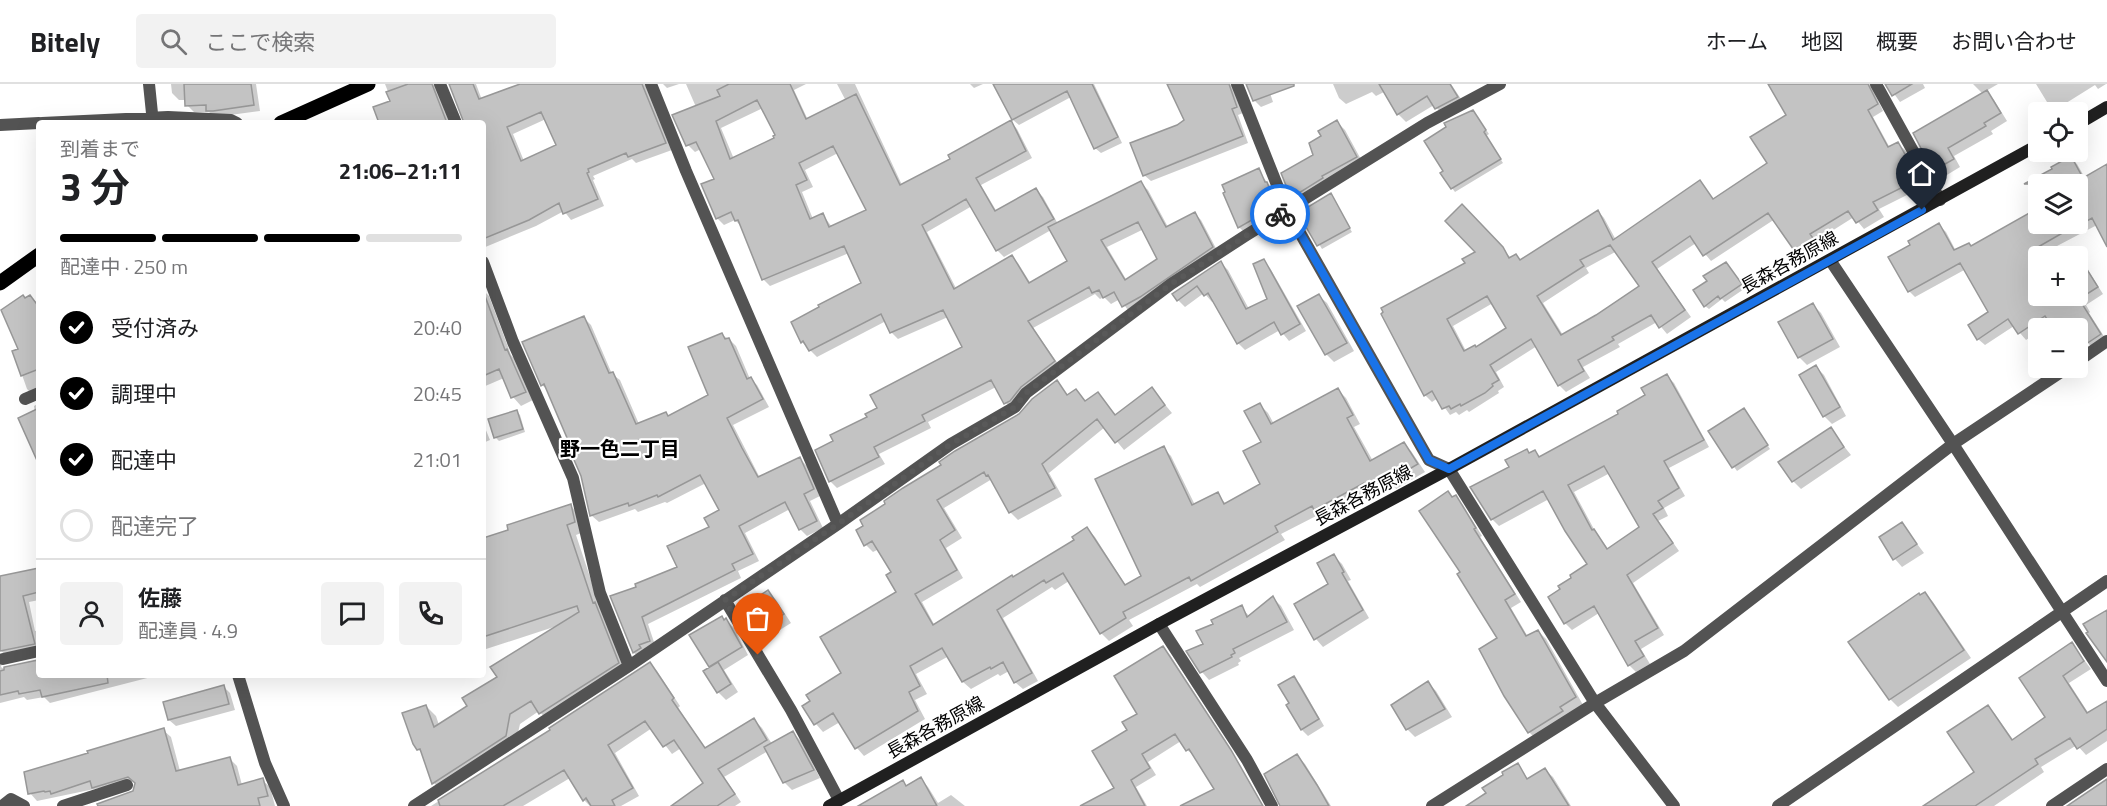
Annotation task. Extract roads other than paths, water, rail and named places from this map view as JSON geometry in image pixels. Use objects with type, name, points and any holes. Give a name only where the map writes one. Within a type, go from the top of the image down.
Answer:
[{"type":"main road","points":[[288,120],[368,84]]},
{"type":"main road","points":[[2088,118],[2107,107]]},
{"type":"main road","name":"長森各務原線","points":[[837,804],[1159,624],[1449,469],[2028,151]]},
{"type":"main road","points":[[0,283],[36,257]]},
{"type":"street","points":[[149,84],[153,120],[231,120]]},
{"type":"street","points":[[440,84],[455,120]]},
{"type":"street","points":[[651,84],[686,171],[838,524]]},
{"type":"street","points":[[1238,84],[1287,210],[1429,460],[1449,469],[1595,704],[1674,806]]},
{"type":"street","points":[[414,806],[629,666],[951,444],[1015,407],[1026,393],[1171,284],[1427,123],[1500,84]]},
{"type":"street","points":[[1876,84],[1940,200]]},
{"type":"street","points":[[0,125],[36,123]]},
{"type":"street","points":[[1830,260],[2107,681]]},
{"type":"street","points":[[486,270],[513,342],[573,478],[600,593],[629,666]]},
{"type":"street","points":[[2088,354],[2107,341]]},
{"type":"street","points":[[1432,806],[1683,651],[1953,444],[2052,378]]},
{"type":"street","points":[[25,399],[36,394]]},
{"type":"street","points":[[1778,806],[2107,581]]},
{"type":"street","points":[[725,600],[791,710],[837,804]]},
{"type":"street","points":[[1159,624],[1247,760],[1272,806]]},
{"type":"street","points":[[3,659],[36,652]]},
{"type":"street","points":[[239,678],[265,763],[284,806]]},
{"type":"street","points":[[2052,806],[2107,769]]},
{"type":"street","points":[[63,806],[127,785]]},
{"type":"street","points":[[2,806],[11,799],[24,806]]},
{"type":"district","name":"野一色二丁目","points":[[620,448]]}]
